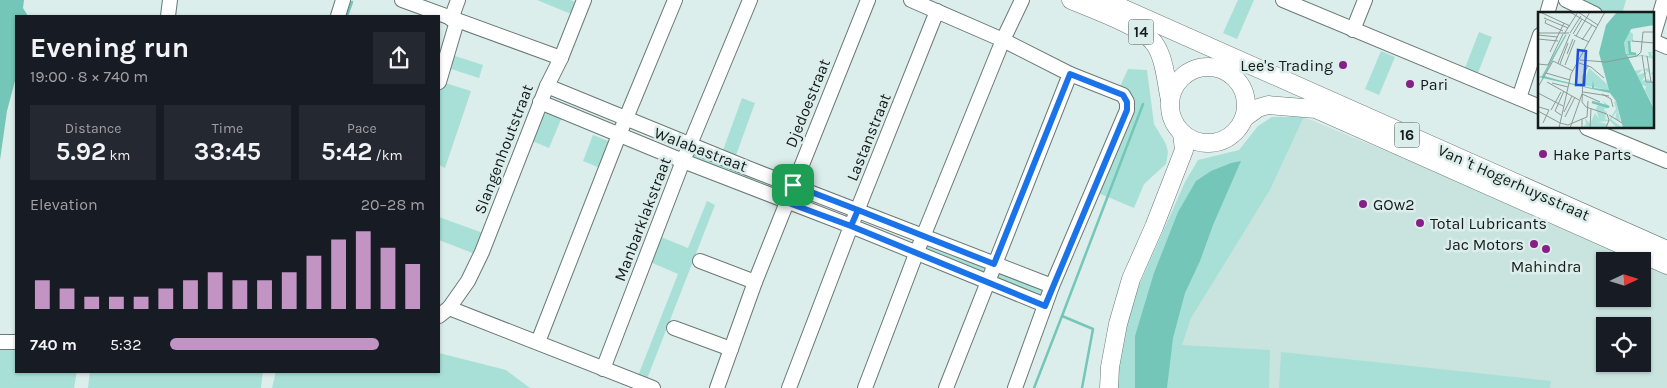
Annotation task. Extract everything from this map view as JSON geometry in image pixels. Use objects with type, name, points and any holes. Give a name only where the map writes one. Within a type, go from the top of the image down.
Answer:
[{"type":"main road","name":"14","points":[[1071,0],[1136,29],[1155,44],[1162,62],[1170,100]]},
{"type":"main road","name":"Van 't Hogerhuysstraat","points":[[1104,0],[1667,250]]},
{"type":"main road","name":"Van 't Hogerhuysstraat","points":[[1148,20],[1201,58],[1227,72],[1296,94],[1333,103]]},
{"type":"main road","points":[[1154,227],[1193,154],[1202,143],[1192,140],[1182,133],[1172,118],[1170,100],[1173,88],[1180,79],[1200,67],[1211,67],[1227,72],[1244,93],[1246,103],[1244,118]]},
{"type":"main road","name":"Van 't Hogerhuysstraat","points":[[1244,118],[1258,108],[1268,105],[1316,109],[1667,265]]},
{"type":"main road","name":"16","points":[[1202,143],[1214,143],[1225,139],[1234,132],[1244,118]]},
{"type":"main road","points":[[1109,388],[1110,366],[1118,324],[1132,279],[1184,150],[1182,133]]},
{"type":"street","points":[[168,15],[170,0]]},
{"type":"street","points":[[338,15],[343,0]]},
{"type":"street","points":[[402,0],[414,11],[432,15]]},
{"type":"street","points":[[440,78],[458,0]]},
{"type":"street","name":"Slangenhoutstraat","points":[[444,312],[468,281],[482,252],[546,86],[561,58],[584,0]]},
{"type":"street","points":[[538,342],[618,135],[675,0]]},
{"type":"street","name":"Manbarklakstraat","points":[[602,369],[683,161],[750,0]]},
{"type":"street","name":"Djedoestraat","points":[[717,388],[786,202],[868,0]]},
{"type":"street","points":[[911,0],[1003,40],[1070,74],[1123,95],[1127,102],[1127,110],[1052,286],[1015,388]]},
{"type":"street","points":[[865,388],[916,254],[1003,40],[1022,0]]},
{"type":"street","points":[[1283,0],[1538,106]]},
{"type":"street","points":[[1353,30],[1366,0]]},
{"type":"street","points":[[1547,12],[1551,0]]},
{"type":"street","points":[[1566,0],[1591,12]]},
{"type":"street","points":[[1654,34],[1664,0]]},
{"type":"street","name":"Lastanstraat","points":[[789,388],[851,226],[937,12]]},
{"type":"street","points":[[440,17],[454,20],[561,58]]},
{"type":"street","points":[[1519,98],[1538,41]]},
{"type":"street","points":[[1654,41],[1667,46]]},
{"type":"street","points":[[946,388],[1070,74]]},
{"type":"street","name":"Walabastraat","points":[[546,86],[690,145],[1052,286]]},
{"type":"street","name":"Walabastraat","points":[[540,102],[683,161],[851,226],[1045,306]]},
{"type":"street","points":[[1589,129],[1667,161]]},
{"type":"street","points":[[700,261],[755,282]]},
{"type":"street","points":[[444,312],[538,342],[653,388]]},
{"type":"street","points":[[674,328],[731,349]]},
{"type":"street","points":[[0,342],[15,342]]},
{"type":"shaded area","points":[[0,0],[24,0],[23,8],[27,15],[15,15],[15,81],[7,111],[0,160]]},
{"type":"shaded area","points":[[537,0],[570,0],[576,2],[571,14]]},
{"type":"shaded area","points":[[1238,0],[1254,0],[1237,39],[1223,33]]},
{"type":"shaded area","points":[[1571,0],[1626,0],[1623,12],[1596,12]]},
{"type":"shaded area","points":[[1479,32],[1492,37],[1476,78],[1463,73]]},
{"type":"shaded area","points":[[1381,51],[1395,57],[1379,95],[1365,89]]},
{"type":"shaded area","points":[[449,54],[483,65],[479,78],[445,67]]},
{"type":"shaded area","points":[[1128,69],[1147,70],[1154,124],[1166,144],[1168,152],[1166,164],[1144,184],[1134,208],[1098,193],[1135,99],[1118,91]]},
{"type":"shaded area","points":[[442,82],[471,91],[445,168],[440,166],[440,88]]},
{"type":"shaded area","points":[[742,98],[755,103],[735,158],[722,153]]},
{"type":"shaded area","points":[[547,112],[562,117],[549,148],[532,141],[542,116]]},
{"type":"shaded area","points":[[1272,117],[1304,117],[1270,190],[1191,318],[1182,345],[1270,350],[1269,388],[1114,388],[1129,308],[1185,182],[1198,160],[1239,150],[1258,126]]},
{"type":"shaded area","points":[[1304,117],[1629,252],[1596,252],[1596,308],[1651,308],[1651,261],[1667,268],[1667,388],[1178,388],[1181,346],[1190,318],[1270,190]]},
{"type":"shaded area","points":[[593,135],[608,141],[609,145],[600,168],[583,161]]},
{"type":"shaded area","points":[[694,153],[787,188],[785,194],[691,159]]},
{"type":"shaded area","points":[[1241,161],[1185,293],[1173,338],[1167,388],[1135,388],[1135,336],[1154,273],[1178,212],[1196,181],[1211,171]]},
{"type":"shaded area","points":[[707,201],[715,205],[645,384],[636,381],[678,274],[650,262],[661,237],[688,248]]},
{"type":"shaded area","points":[[440,217],[483,233],[475,254],[440,240]]},
{"type":"shaded area","points":[[925,244],[984,267],[983,274],[926,254],[923,246]]},
{"type":"shaded area","points":[[998,273],[1005,273],[1047,289],[1042,301],[996,279]]},
{"type":"shaded area","points":[[0,338],[15,338],[15,373],[77,373],[74,388],[0,388]]},
{"type":"shaded area","points":[[1281,352],[1551,381],[1550,388],[1279,388]]},
{"type":"shaded area","points":[[440,353],[506,370],[530,388],[272,388],[276,373],[440,373]]},
{"type":"shaded area","points":[[90,373],[263,373],[261,388],[88,388]]},
{"type":"waterway","points":[[347,15],[352,2]]},
{"type":"waterway","points":[[1062,316],[1143,104]]},
{"type":"waterway","points":[[1034,388],[1062,316],[1093,329],[1082,388]]},
{"type":"place","name":"Lee's Trading","points":[[1343,65]]},
{"type":"place","name":"Pari","points":[[1410,84]]},
{"type":"place","name":"Hake Parts","points":[[1543,154]]},
{"type":"place","name":"GOw2","points":[[1363,204]]},
{"type":"place","name":"Total Lubricants","points":[[1420,223]]},
{"type":"place","name":"Jac Motors","points":[[1534,244]]},
{"type":"place","name":"Mahindra","points":[[1546,249]]},
{"type":"route","points":[[793,185],[786,202],[851,226],[858,210],[994,264],[1070,74],[1123,95],[1127,102],[1127,110],[1045,306],[851,226],[858,210],[793,185]]}]
